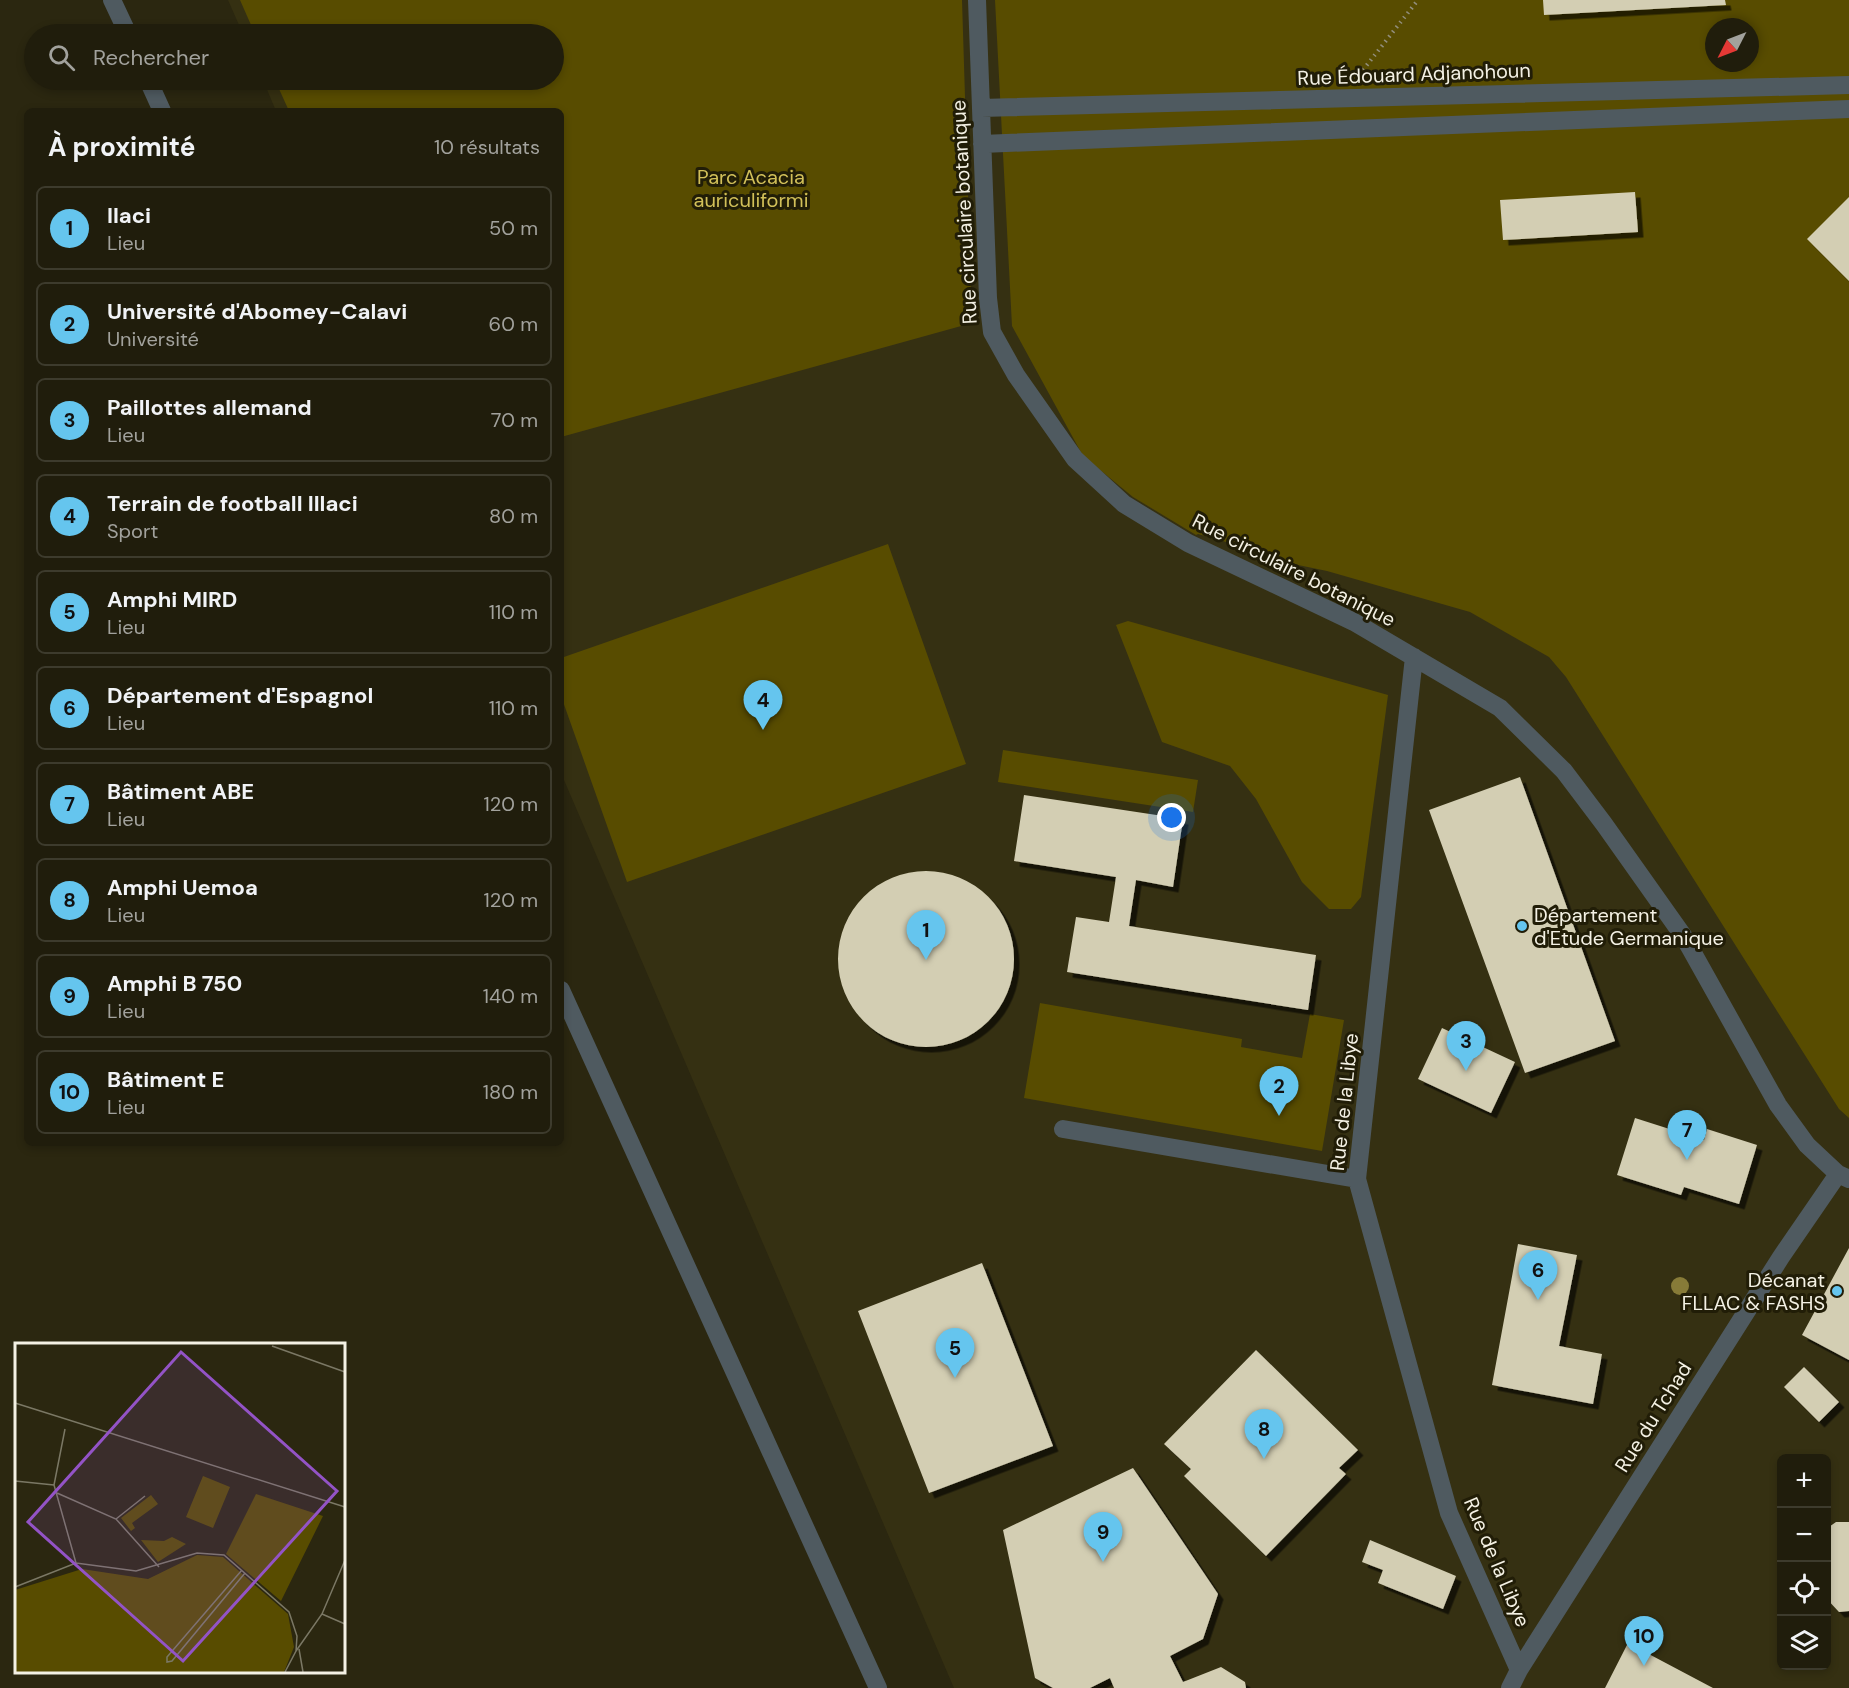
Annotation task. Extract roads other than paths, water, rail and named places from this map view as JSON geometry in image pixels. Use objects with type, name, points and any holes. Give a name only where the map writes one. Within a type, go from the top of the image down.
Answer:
[{"type":"street","points":[[112,0],[123,24]]},
{"type":"street","name":"Rue circulaire botanique","points":[[977,0],[988,298],[992,332],[1016,375],[1076,459],[1124,504],[1188,543],[1354,622],[1500,708],[1564,771],[1605,824],[1684,937],[1778,1105],[1807,1145],[1844,1177]]},
{"type":"street","name":"Rue Édouard Adjanohoun","points":[[981,108],[1849,85]]},
{"type":"street","points":[[153,90],[161,108]]},
{"type":"street","points":[[982,144],[1849,109]]},
{"type":"street","name":"Rue de la Libye","points":[[1414,657],[1357,1179],[1449,1513],[1519,1670]]},
{"type":"street","points":[[564,997],[878,1688]]},
{"type":"street","points":[[1063,1129],[1357,1179]]},
{"type":"street","name":"Rue du Tchad","points":[[1510,1688],[1519,1670],[1781,1257],[1844,1177]]},
{"type":"place","name":"Terrain de football Illaci","points":[[763,730]]},
{"type":"place","name":"Département d'Etude Germanique","points":[[1522,926]]},
{"type":"place","name":"Ilaci","points":[[926,960]]},
{"type":"place","name":"Paillottes allemand","points":[[1466,1071]]},
{"type":"place","name":"Université d'Abomey-Calavi","points":[[1279,1116]]},
{"type":"place","name":"Bâtiment ABE","points":[[1687,1160]]},
{"type":"place","name":"Décanat FLLAC & FASHS","points":[[1837,1291]]},
{"type":"place","name":"Département d'Espagnol","points":[[1538,1300]]},
{"type":"place","name":"Amphi MIRD","points":[[955,1378]]},
{"type":"place","name":"Amphi Uemoa","points":[[1264,1459]]},
{"type":"place","name":"Amphi B 750","points":[[1103,1562]]},
{"type":"place","name":"Bâtiment E","points":[[1644,1666]]},
{"type":"park label","name":"Parc Acacia auriculiformi","points":[[751,188]]}]
